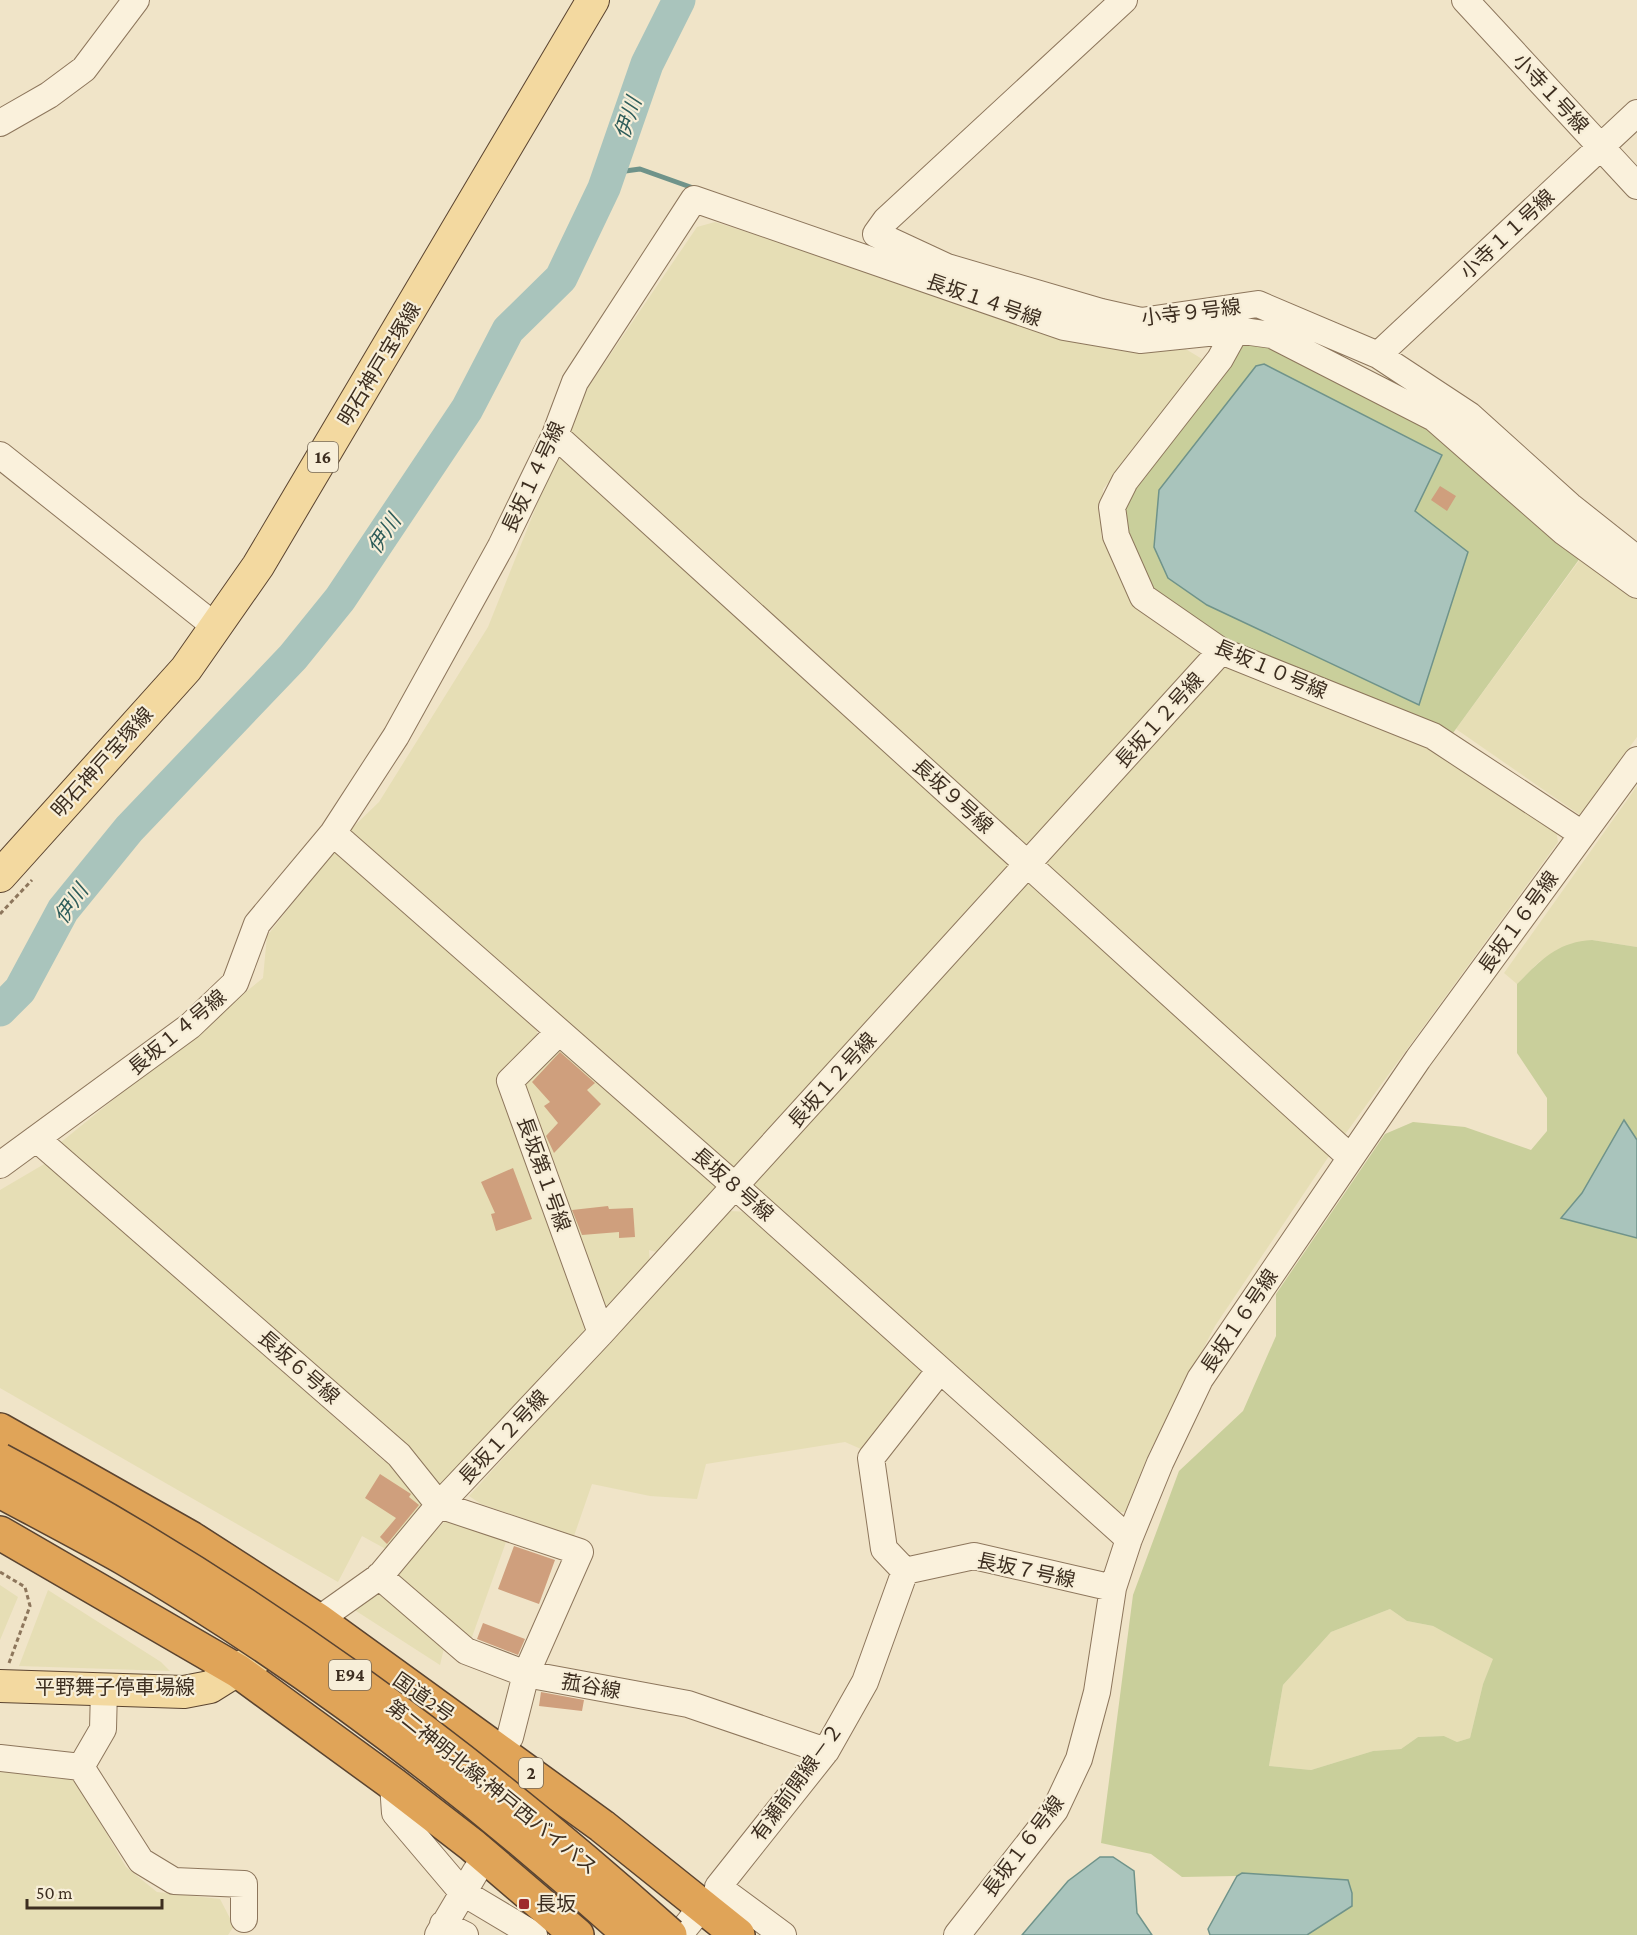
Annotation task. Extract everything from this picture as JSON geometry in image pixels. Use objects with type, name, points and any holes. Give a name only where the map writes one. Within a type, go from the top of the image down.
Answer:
[{"type":"highway","name":"国道2号","points":[[0,1430],[191,1538],[318,1620],[594,1820],[738,1935]]},
{"type":"highway","name":"第二神明北線;神戸西バイパス","points":[[0,1460],[141,1537],[330,1660],[435,1738],[585,1859],[680,1930]]},
{"type":"highway","name":"第二神明北線;神戸西バイパス","points":[[0,1491],[124,1558],[319,1684],[423,1760],[571,1882],[630,1935]]},
{"type":"highway","points":[[0,1533],[237,1671],[393,1784],[472,1845],[577,1935]]},
{"type":"main road","name":"明石神戸宝塚線","points":[[0,876],[186,669],[216,627],[276,535],[593,0]]},
{"type":"main road","name":"平野舞子停車場線","points":[[4,1676],[104,1689],[184,1692],[210,1687],[318,1620]]},
{"type":"street","points":[[0,123],[49,95],[84,69],[136,0]]},
{"type":"street","points":[[869,247],[886,220],[1124,0]]},
{"type":"street","name":"小寺１号線","points":[[1465,0],[1637,186]]},
{"type":"street","name":"小寺１１号線","points":[[1378,355],[1637,113]]},
{"type":"street","name":"長坂１４号線","points":[[0,1165],[38,1140],[190,1026],[235,983],[257,924],[333,833],[402,726],[501,546],[555,435],[575,382],[694,199],[869,247],[1064,327],[1140,340],[1236,330],[1272,335],[1483,443]]},
{"type":"street","name":"小寺９号線","points":[[869,247],[1140,321],[1258,304],[1378,355],[1469,415],[1483,443],[1637,558]]},
{"type":"street","name":"長坂１０号線","points":[[1236,330],[1220,359],[1125,482],[1112,507],[1116,536],[1143,597],[1221,651],[1433,736],[1582,834]]},
{"type":"street","name":"長坂９号線","points":[[555,435],[1350,1157]]},
{"type":"street","points":[[1483,443],[1564,532],[1637,585]]},
{"type":"street","points":[[0,455],[216,627]]},
{"type":"street","name":"長坂１２号線","points":[[318,1620],[379,1576],[439,1505],[602,1333],[1221,651]]},
{"type":"street","name":"長坂１６号線","points":[[957,1935],[1055,1810],[1080,1759],[1097,1692],[1113,1588],[1129,1539],[1160,1463],[1200,1379],[1350,1157],[1637,760]]},
{"type":"street","name":"長坂８号線","points":[[333,833],[735,1186],[1129,1539]]},
{"type":"street","name":"長坂第１号線","points":[[559,1032],[510,1081],[602,1333]]},
{"type":"street","name":"長坂６号線","points":[[38,1140],[399,1455],[439,1505]]},
{"type":"street","points":[[905,1571],[884,1549],[871,1458],[940,1370]]},
{"type":"street","points":[[439,1505],[580,1552],[526,1674],[510,1737]]},
{"type":"street","name":"長坂７号線","points":[[905,1571],[974,1556],[1113,1588]]},
{"type":"street","name":"有瀬前開線－２","points":[[783,1935],[718,1887],[826,1750],[865,1682],[905,1571]]},
{"type":"street","name":"菰谷線","points":[[379,1576],[466,1652],[526,1674],[688,1704],[826,1750]]},
{"type":"street","points":[[81,1767],[103,1729],[104,1689]]},
{"type":"street","points":[[0,1758],[81,1767]]},
{"type":"street","points":[[494,1842],[500,1766]]},
{"type":"street","points":[[81,1767],[141,1861],[174,1881],[244,1884],[244,1919]]},
{"type":"street","points":[[393,1784],[394,1813],[469,1881],[534,1935]]},
{"type":"street","points":[[497,1810],[609,1898],[648,1935]]},
{"type":"street","points":[[449,1931],[469,1881]]},
{"type":"path","points":[[0,1572],[25,1587],[30,1606],[4,1676]]},
{"type":"shaded area","points":[[715,222],[1101,345],[1184,348],[1207,362],[1103,489],[1101,536],[1125,588],[1203,650],[739,1169],[729,1169],[350,830],[379,802],[488,627],[578,402],[697,227]]},
{"type":"shaded area","points":[[1581,558],[1637,598],[1637,737],[1580,815],[1456,729]]},
{"type":"shaded area","points":[[1226,663],[1448,755],[1556,830],[1558,842],[1327,1159],[1215,1326],[1150,1451],[1125,1512],[1109,1512],[755,1194],[754,1177]]},
{"type":"shaded area","points":[[1637,786],[1637,947],[1592,940],[1540,961],[1517,984],[1504,973]]},
{"type":"shaded area","points":[[335,849],[537,1025],[537,1034],[498,1083],[526,1149],[590,1332],[442,1494],[60,1143],[263,978],[267,936]]},
{"type":"shaded area","points":[[554,1042],[724,1190],[660,1253],[649,1250],[650,1265],[605,1313],[521,1079]]},
{"type":"shaded area","points":[[46,1163],[384,1461],[393,1462],[429,1509],[393,1553],[362,1536],[338,1582],[0,1388],[0,1190]]},
{"type":"shaded area","points":[[729,1211],[751,1212],[924,1371],[861,1449],[845,1442],[706,1464],[697,1499],[650,1496],[592,1484],[574,1536],[481,1504],[469,1496]]},
{"type":"shaded area","points":[[446,1520],[506,1542],[472,1637],[460,1636],[393,1575]]},
{"type":"shaded area","points":[[0,1585],[18,1597],[0,1640]]},
{"type":"shaded area","points":[[48,1590],[161,1662],[170,1671],[19,1666]]},
{"type":"shaded area","points":[[377,1592],[444,1648],[440,1665],[353,1609]]},
{"type":"shaded area","points":[[1390,1609],[1407,1621],[1433,1626],[1494,1659],[1483,1684],[1470,1738],[1457,1742],[1444,1736],[1418,1737],[1401,1749],[1373,1751],[1311,1770],[1269,1766],[1283,1685],[1331,1632]]},
{"type":"shaded area","points":[[0,1770],[75,1779],[126,1867],[157,1892],[220,1899],[234,1926],[228,1935],[0,1935]]},
{"type":"green space","points":[[1240,334],[1270,340],[1440,434],[1583,554],[1453,733],[1234,645],[1163,604],[1141,580],[1121,505]],"holes":[[[1264,364],[1442,455],[1415,511]]]},
{"type":"green space","points":[[1592,940],[1637,947],[1637,1140],[1624,1120],[1582,1193],[1562,1218],[1637,1238],[1637,1935],[1307,1935],[1352,1906],[1348,1880],[1243,1873],[1237,1876],[1182,1877],[1151,1854],[1101,1843],[1133,1595],[1179,1471],[1243,1411],[1276,1336],[1276,1294],[1385,1134],[1413,1122],[1465,1127],[1531,1150],[1547,1131],[1547,1098],[1517,1053],[1517,984],[1550,954],[1559,948],[1580,941]],"holes":[[[1390,1609],[1407,1621],[1433,1626],[1493,1659],[1483,1684],[1470,1738],[1457,1742],[1444,1736],[1418,1737],[1401,1749],[1373,1751],[1311,1770],[1269,1766],[1283,1685],[1331,1632]]]},
{"type":"water","points":[[1264,364],[1442,455],[1415,511],[1468,552],[1419,705],[1207,605],[1168,578],[1154,547],[1159,490],[1256,366]]},
{"type":"water","points":[[1624,1120],[1637,1140],[1637,1238],[1561,1218],[1582,1193]]},
{"type":"water","points":[[1100,1857],[1113,1857],[1134,1871],[1137,1913],[1152,1935],[1022,1935],[1068,1881]]},
{"type":"water","points":[[1242,1873],[1348,1880],[1352,1893],[1352,1906],[1307,1935],[1210,1935],[1208,1929],[1237,1876]]},
{"type":"building","points":[[1440,486],[1456,496],[1447,511],[1431,500]]},
{"type":"building","points":[[560,1052],[595,1083],[587,1090],[601,1104],[554,1153],[546,1136],[558,1123],[544,1106],[550,1102],[532,1082]]},
{"type":"building","points":[[513,1168],[532,1219],[496,1231],[491,1214],[495,1213],[481,1182]]},
{"type":"building","points":[[608,1206],[609,1209],[633,1208],[635,1237],[619,1238],[619,1232],[582,1235],[572,1210]]},
{"type":"building","points":[[380,1474],[411,1494],[409,1497],[419,1505],[387,1544],[380,1537],[396,1518],[365,1498]]},
{"type":"building","points":[[514,1546],[555,1560],[539,1604],[498,1589]]},
{"type":"building","points":[[483,1623],[525,1639],[518,1655],[477,1639]]},
{"type":"building","points":[[541,1692],[584,1700],[582,1711],[539,1706]]},
{"type":"waterway","name":"伊川","points":[[0,1010],[20,990],[63,910],[129,829],[293,657],[340,599],[467,409],[508,330],[561,278],[604,188],[647,64],[679,0]]},
{"type":"waterway","points":[[604,188],[618,172],[640,169],[696,189]]},
{"type":"waterway","points":[[1248,317],[1268,321]]},
{"type":"place","name":"長坂","points":[[524,1904]]}]
